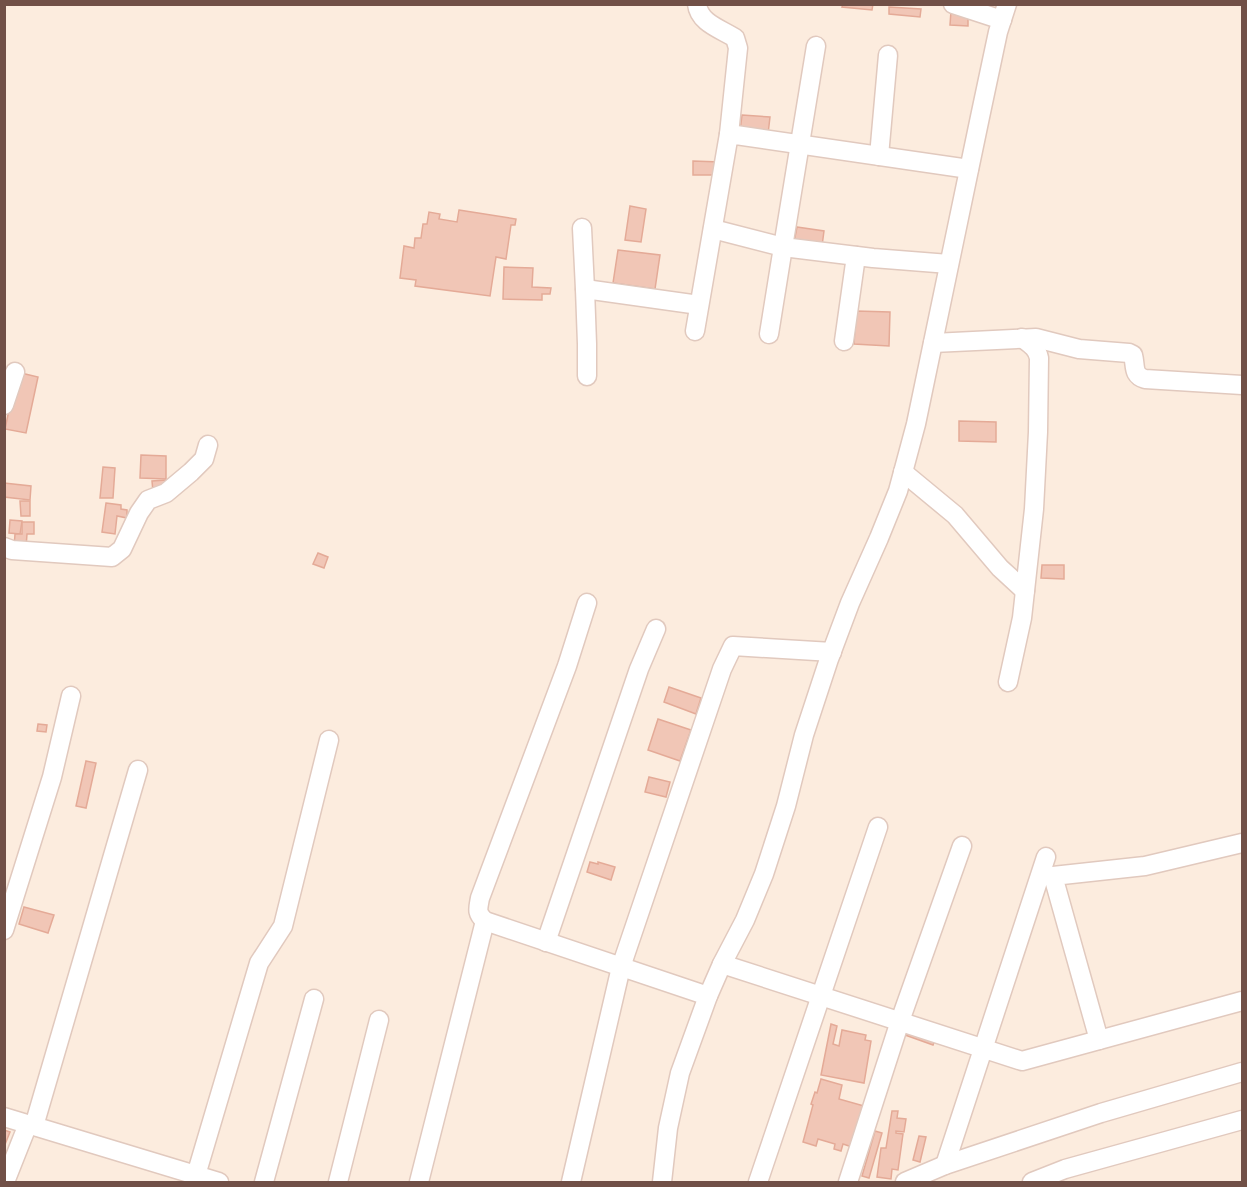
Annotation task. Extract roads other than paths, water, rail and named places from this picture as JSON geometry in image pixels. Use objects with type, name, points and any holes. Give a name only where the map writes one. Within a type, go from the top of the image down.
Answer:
[{"type":"street","points":[[695,331],[729,134],[738,48],[735,38],[705,20],[698,12],[697,4]]},
{"type":"street","points":[[662,1182],[668,1128],[680,1073],[708,996],[745,920],[764,874],[786,806],[804,735],[832,652],[850,603],[898,491],[916,424],[1004,12],[953,4]]},
{"type":"street","points":[[769,334],[816,46]]},
{"type":"street","points":[[879,156],[888,55]]},
{"type":"street","points":[[729,134],[969,169]]},
{"type":"street","points":[[582,228],[587,376]]},
{"type":"street","points":[[713,228],[783,247],[949,264]]},
{"type":"street","points":[[844,341],[856,256]]},
{"type":"street","points":[[585,289],[699,305]]},
{"type":"street","points":[[1008,682],[1022,618],[1037,470],[1040,365],[1038,352],[1022,338]]},
{"type":"street","points":[[933,343],[1036,338],[1079,349],[1129,353],[1133,355],[1136,374],[1145,379],[1242,385]]},
{"type":"street","points":[[4,405],[15,372]]},
{"type":"street","points":[[4,546],[12,550],[112,557],[122,549],[139,513],[148,500],[166,493],[191,472],[204,459],[208,445]]},
{"type":"street","points":[[903,472],[955,515],[1000,568],[1025,591]]},
{"type":"street","points":[[587,603],[567,666],[480,898],[479,915],[485,921],[708,996]]},
{"type":"street","points":[[546,942],[639,669],[656,629]]},
{"type":"street","points":[[571,1182],[621,967],[722,669],[733,646],[832,652]]},
{"type":"street","points":[[4,930],[52,777],[71,696]]},
{"type":"street","points":[[195,1179],[259,963],[283,926],[329,740]]},
{"type":"street","points":[[4,1182],[31,1125],[138,770]]},
{"type":"street","points":[[758,1182],[878,827]]},
{"type":"street","points":[[1099,1040],[1053,876],[1145,866],[1242,843]]},
{"type":"street","points":[[848,1182],[900,1021],[962,846]]},
{"type":"street","points":[[945,1165],[1046,857]]},
{"type":"street","points":[[419,1182],[485,921]]},
{"type":"street","points":[[722,964],[1022,1061],[1242,1001]]},
{"type":"street","points":[[264,1182],[314,999]]},
{"type":"street","points":[[338,1182],[379,1020]]},
{"type":"street","points":[[905,1182],[945,1165],[1101,1113],[1242,1072]]},
{"type":"street","points":[[4,1117],[195,1179],[219,1182]]},
{"type":"street","points":[[1032,1182],[1065,1169],[1242,1120]]}]
